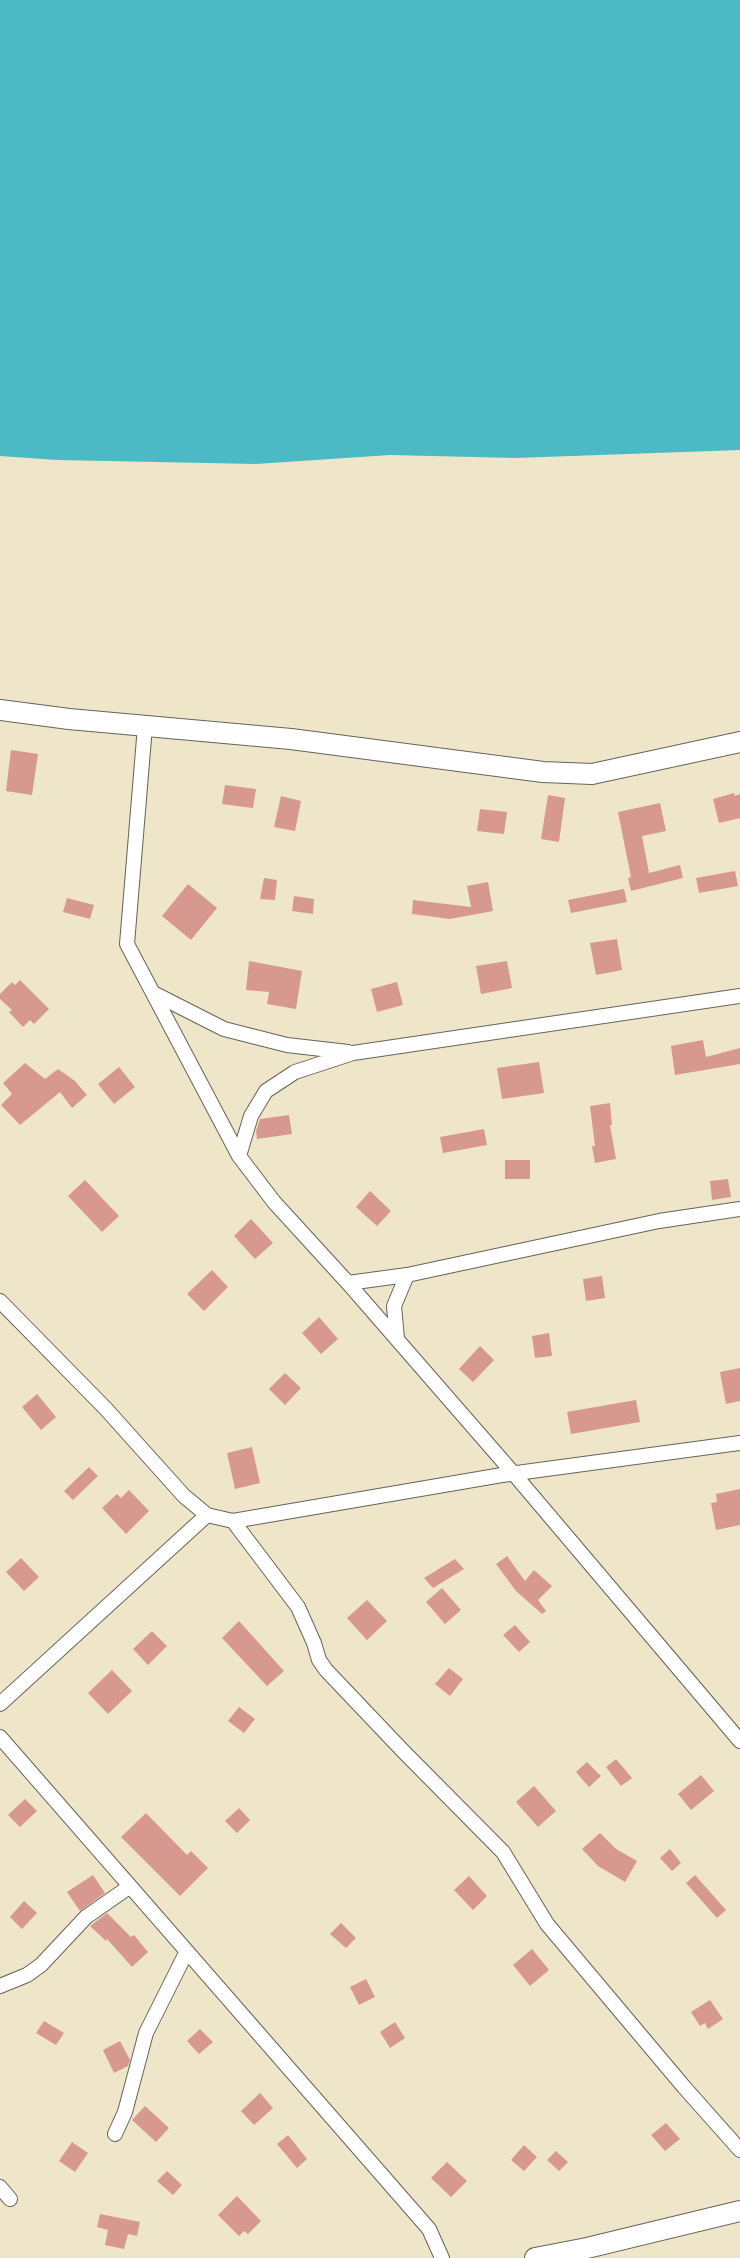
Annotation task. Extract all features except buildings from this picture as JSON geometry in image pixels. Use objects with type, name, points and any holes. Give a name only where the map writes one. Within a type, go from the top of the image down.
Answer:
[{"type":"street","points":[[0,710],[291,739],[543,771],[592,774],[740,742]]},
{"type":"street","points":[[145,726],[127,944],[239,1156],[274,1202],[348,1283],[514,1474],[740,1741]]},
{"type":"street","points":[[154,994],[224,1029],[287,1045],[353,1053]]},
{"type":"street","points":[[239,1156],[251,1116],[267,1091],[295,1072],[353,1053],[740,996]]},
{"type":"street","points":[[348,1283],[407,1275],[659,1221],[740,1209]]},
{"type":"street","points":[[397,1339],[394,1306],[407,1275]]},
{"type":"street","points":[[0,1301],[106,1409],[184,1496],[207,1515],[232,1521],[514,1474],[740,1443]]},
{"type":"street","points":[[0,1704],[207,1515]]},
{"type":"street","points":[[232,1521],[298,1607],[319,1660],[326,1670],[402,1751],[503,1852],[547,1924],[740,2150]]},
{"type":"street","points":[[0,1737],[429,2229],[442,2258]]},
{"type":"street","points":[[0,1986],[27,1975],[41,1965],[86,1917],[129,1887]]},
{"type":"street","points":[[115,2134],[125,2112],[138,2071],[146,2033],[186,1953]]},
{"type":"street","points":[[0,2187],[10,2199]]},
{"type":"street","points":[[535,2258],[587,2248],[740,2211]]},
{"type":"water","points":[[0,0],[740,0],[740,450],[515,458],[390,455],[256,464],[57,460],[0,456]]}]
